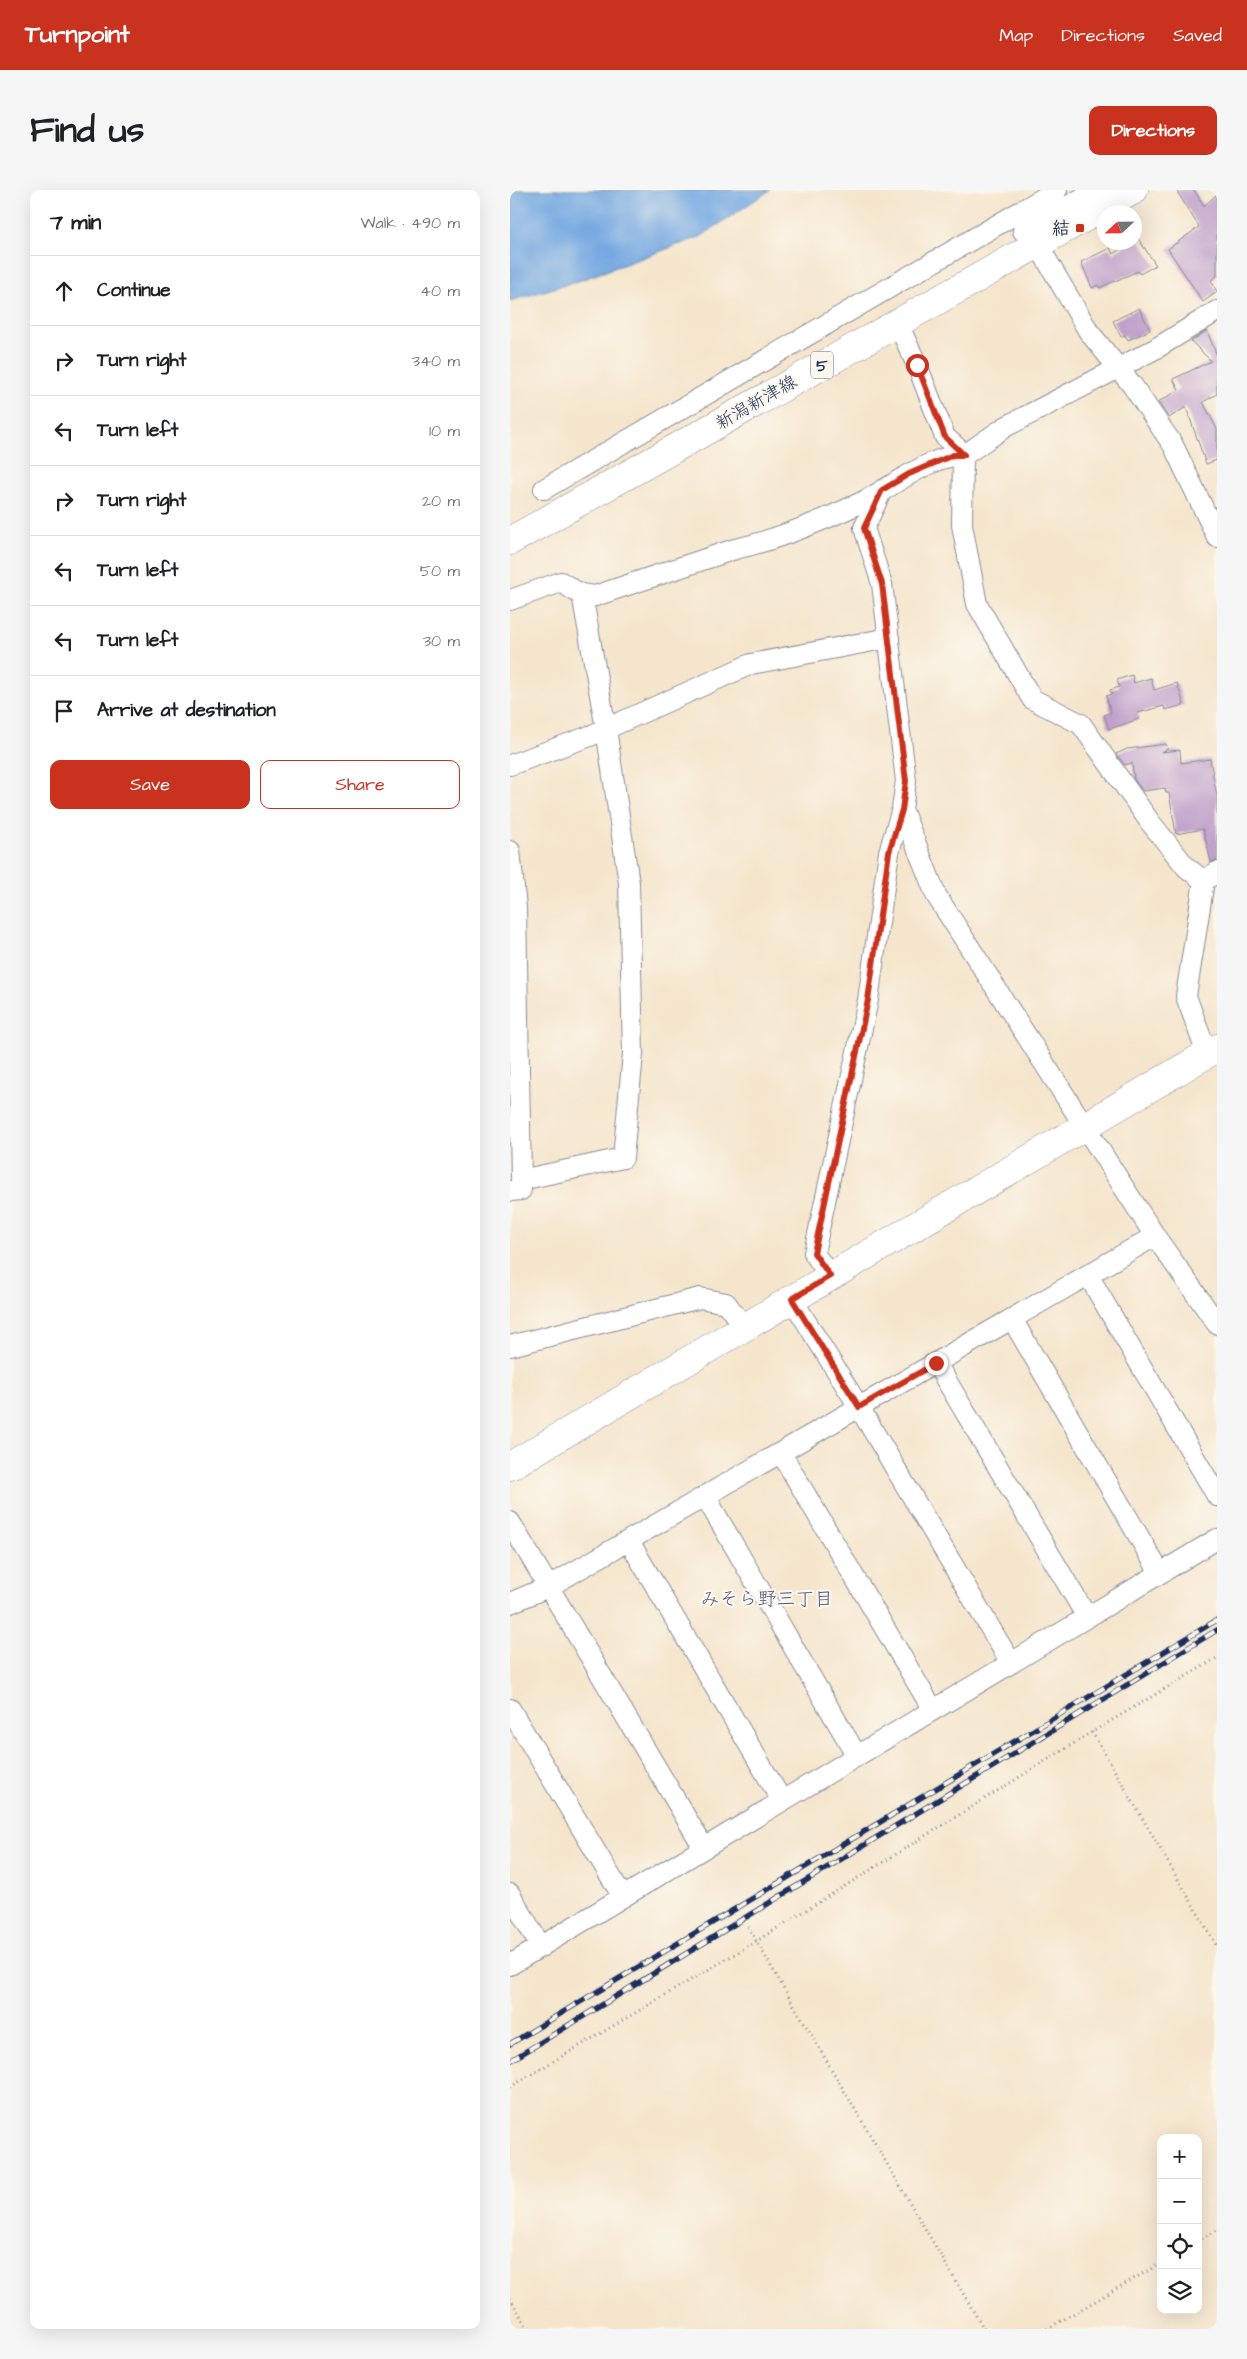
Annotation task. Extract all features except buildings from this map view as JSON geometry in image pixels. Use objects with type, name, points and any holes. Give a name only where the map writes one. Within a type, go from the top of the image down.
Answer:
[{"type":"street","points":[[544,489],[1058,190]]},
{"type":"street","points":[[1097,190],[1023,231],[1038,245],[1089,332],[1118,368],[1173,445],[1217,537]]},
{"type":"street","name":"新潟新津線","points":[[510,541],[1134,190]]},
{"type":"street","points":[[510,600],[561,582],[582,594],[595,596],[734,548],[759,544],[861,502],[909,474],[953,455],[964,456],[1005,427],[1155,349],[1217,311]]},
{"type":"street","points":[[510,1466],[1212,1051],[1186,996],[1211,877],[1186,868],[1150,822],[1081,724],[1032,699],[977,604],[962,525],[964,456],[945,437],[917,365],[897,322]]},
{"type":"street","points":[[830,1276],[814,1253],[868,1000],[889,852],[902,810],[906,781],[882,584],[864,528],[882,490]]},
{"type":"street","points":[[510,851],[516,907],[515,1186],[623,1158],[633,1054],[629,883],[606,729],[582,594]]},
{"type":"street","points":[[510,765],[606,729],[751,664],[889,638]]},
{"type":"street","points":[[902,810],[936,895],[1156,1236],[1217,1324]]},
{"type":"street","points":[[510,1603],[548,1587],[629,1541],[1156,1236]]},
{"type":"street","points":[[1088,1275],[1217,1496]]},
{"type":"street","points":[[510,1346],[700,1298],[726,1303],[744,1327]]},
{"type":"street","points":[[792,1299],[859,1407],[1011,1663]]},
{"type":"street","points":[[1012,1319],[1160,1573]]},
{"type":"street","points":[[936,1363],[1088,1617]]},
{"type":"street","points":[[781,1452],[933,1710]]},
{"type":"street","points":[[706,1496],[857,1756]]},
{"type":"street","points":[[510,1522],[704,1848]]},
{"type":"street","points":[[510,1965],[1217,1539]]},
{"type":"street","points":[[629,1541],[782,1801]]},
{"type":"street","points":[[510,1709],[623,1898]]},
{"type":"street","points":[[510,1894],[541,1947]]},
{"type":"path","points":[[510,2087],[755,1942],[1092,1732],[1217,1658]]},
{"type":"path","points":[[1092,1732],[1217,1946]]},
{"type":"path","points":[[748,1927],[755,1942],[984,2329]]},
{"type":"path","points":[[1202,2239],[1217,2230]]},
{"type":"path","points":[[1047,2329],[1157,2264]]},
{"type":"path","points":[[510,2298],[528,2329]]},
{"type":"water","points":[[510,190],[770,190],[700,237],[578,281],[510,301]]},
{"type":"railway","points":[[510,2044],[1217,1620]]},
{"type":"railway","points":[[510,2061],[1217,1630]]},
{"type":"place","name":"結","points":[[1080,228]]},
{"type":"district","name":"みそら野三丁目","points":[[767,1598]]},
{"type":"route","points":[[917,365],[945,437],[964,455],[953,455],[909,474],[882,490],[864,528],[882,584],[906,781],[902,810],[889,852],[868,1000],[814,1253],[830,1276],[792,1299],[859,1407],[936,1363]]}]
